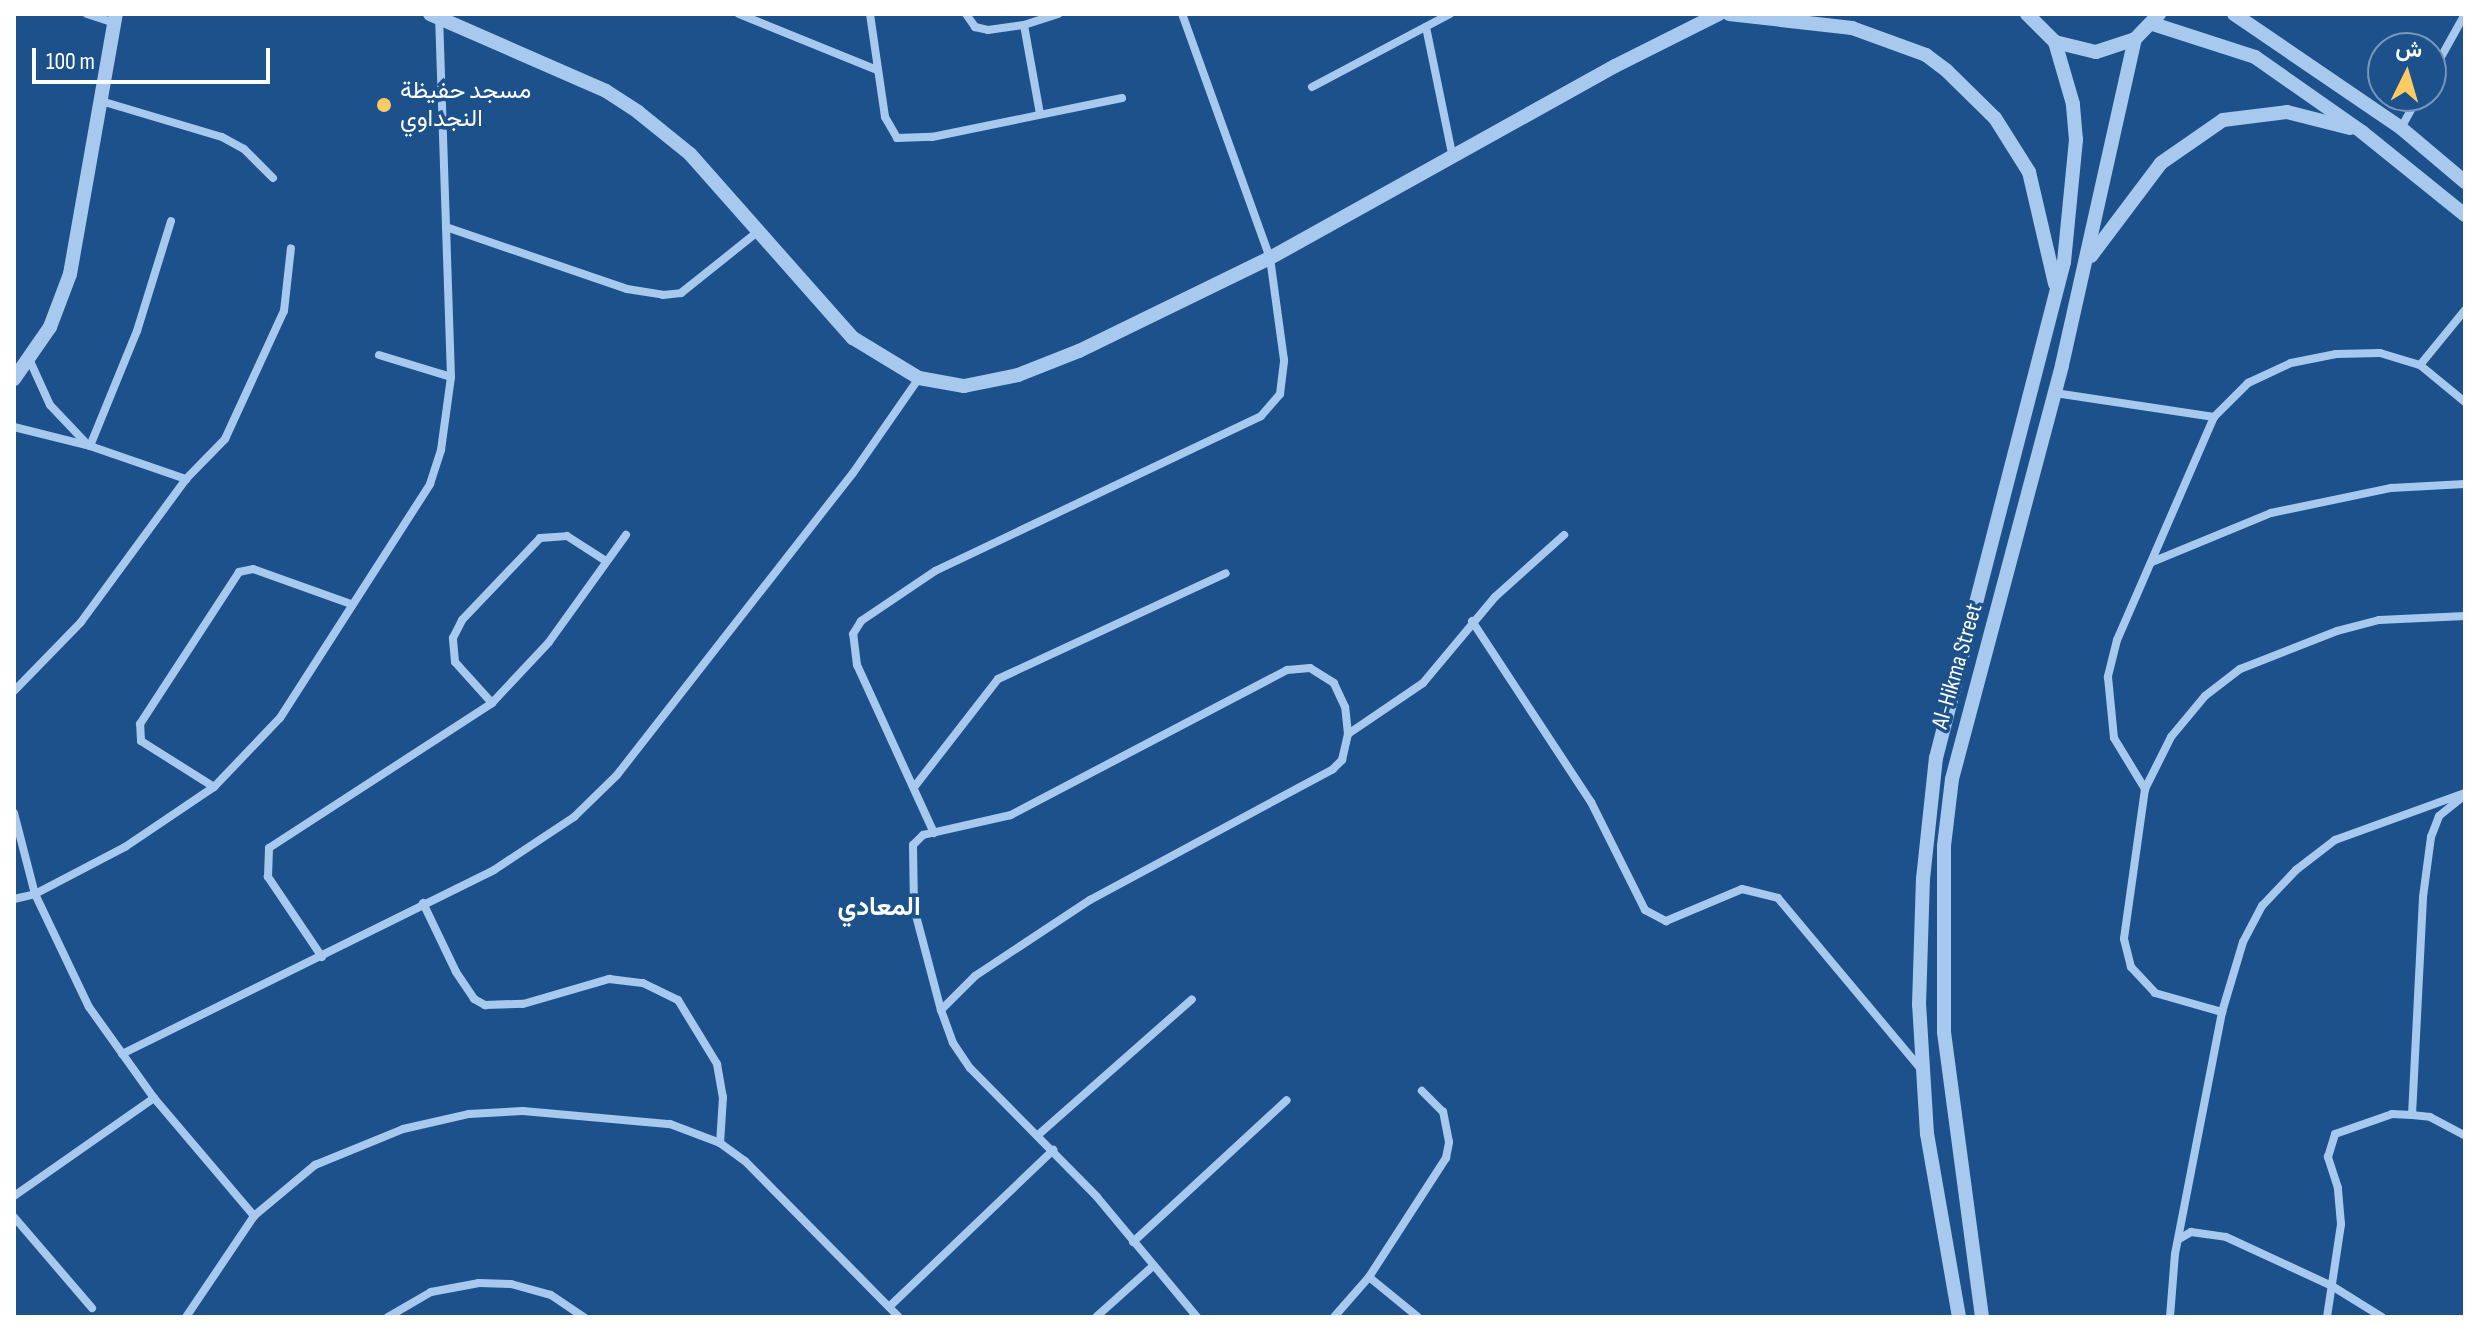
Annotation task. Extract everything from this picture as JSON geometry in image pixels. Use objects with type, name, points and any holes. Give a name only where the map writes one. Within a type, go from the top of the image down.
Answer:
[{"type":"street","points":[[14,379],[30,361],[70,274],[115,19],[87,14]]},
{"type":"street","points":[[739,14],[877,70]]},
{"type":"street","points":[[760,14],[761,25]]},
{"type":"street","points":[[870,14],[885,117],[897,138],[932,137],[1122,98]]},
{"type":"street","points":[[966,14],[975,27],[988,30],[1024,25],[1058,14]]},
{"type":"street","points":[[934,833],[857,665],[856,628],[876,608],[935,571],[1235,429],[1272,406],[1284,379],[1270,258],[1182,14]]},
{"type":"street","points":[[1312,87],[1450,14]]},
{"type":"street","points":[[14,899],[35,894],[125,847],[214,787],[280,718],[430,484],[441,450],[451,377],[434,16],[606,91],[638,112],[690,154],[761,229],[853,338],[919,378],[964,386],[1018,375],[1270,258],[1719,14]]},
{"type":"street","points":[[1702,22],[1730,14],[1807,19],[1879,35],[1926,55],[1977,96],[2029,172],[2057,297]]},
{"type":"street","points":[[2027,14],[2055,42],[2096,52],[2135,39],[2156,19],[2255,57],[2362,132],[2465,215]]},
{"type":"street","points":[[2234,14],[2401,128],[2465,182]]},
{"type":"street","points":[[2447,46],[2465,14]]},
{"type":"street","points":[[1024,25],[1040,114]]},
{"type":"street","points":[[1426,27],[1453,158]]},
{"type":"street","name":"Al-Hikma Street","points":[[1982,1317],[1944,1032],[1944,846],[1960,733],[2055,393],[2135,39]]},
{"type":"street","name":"Al-Hikma Street","points":[[1959,1317],[1929,1149],[1919,938],[1936,758],[2057,297],[2073,193],[2076,140],[2073,104],[2055,42]]},
{"type":"street","points":[[101,101],[222,137],[244,149],[273,178]]},
{"type":"street","points":[[2086,263],[2161,163],[2223,120],[2287,112],[2362,132]]},
{"type":"street","points":[[2401,128],[2410,112]]},
{"type":"street","points":[[90,446],[137,331],[171,221]]},
{"type":"street","points":[[446,227],[627,289],[663,295],[681,293],[761,229]]},
{"type":"street","points":[[14,691],[81,622],[186,479],[225,439],[256,379],[284,311],[291,248]]},
{"type":"street","points":[[2420,365],[2465,310]]},
{"type":"street","points":[[2145,789],[2114,738],[2108,677],[2117,640],[2214,417],[2248,383],[2291,363],[2336,354],[2380,353],[2420,365],[2465,402]]},
{"type":"street","points":[[379,355],[451,377]]},
{"type":"street","points":[[30,361],[50,405],[90,446]]},
{"type":"street","points":[[122,1054],[494,870],[594,800],[853,473],[919,378]]},
{"type":"street","points":[[2055,393],[2214,417]]},
{"type":"street","points":[[14,427],[90,446],[186,479]]},
{"type":"street","points":[[2151,563],[2271,513],[2391,488],[2465,484]]},
{"type":"street","points":[[322,957],[268,877],[269,848],[492,703],[549,642],[626,535]]},
{"type":"street","points":[[1348,734],[1407,697],[1472,621],[1564,535]]},
{"type":"street","points":[[492,703],[455,662],[453,638],[462,620],[540,538],[567,536],[606,561]]},
{"type":"street","points":[[214,787],[141,741],[140,724],[239,572],[253,569],[351,604]]},
{"type":"street","points":[[915,786],[998,679],[1226,573]]},
{"type":"street","points":[[2222,1012],[2155,993],[2131,967],[2124,939],[2145,789],[2171,737],[2205,696],[2240,669],[2281,649],[2379,620],[2465,616]]},
{"type":"street","points":[[1472,621],[1591,802],[1645,910],[1666,921],[1742,889],[1778,898],[1923,1071]]},
{"type":"street","points":[[941,1010],[975,976],[1090,900],[1333,769],[1342,760],[1348,734],[1345,707],[1334,683],[1310,668],[1287,670],[1011,815],[934,833],[914,842],[910,873],[941,1010],[970,1068],[1053,1150],[1197,1317]]},
{"type":"street","points":[[2170,1317],[2179,1239],[2222,1012],[2249,930],[2262,906],[2296,870],[2335,840],[2465,795]]},
{"type":"street","points":[[2412,1115],[2423,897],[2431,837],[2439,816],[2465,795]]},
{"type":"street","points":[[14,813],[35,894],[89,1007],[154,1098],[254,1216]]},
{"type":"street","points":[[423,903],[456,972],[474,999],[485,1005],[523,1004],[609,979],[643,983],[678,1000],[717,1064],[723,1097],[720,1143]]},
{"type":"street","points":[[1038,1135],[1192,999]]},
{"type":"street","points":[[1334,1317],[1369,1277],[1446,1158],[1449,1142],[1443,1112],[1422,1091]]},
{"type":"street","points":[[14,1196],[154,1098]]},
{"type":"street","points":[[1133,1242],[1287,1100]]},
{"type":"street","points":[[186,1317],[254,1216],[315,1165],[403,1129],[469,1114],[523,1111],[630,1119],[699,1132],[720,1143],[745,1161],[899,1317]]},
{"type":"street","points":[[2327,1317],[2341,1224],[2338,1188],[2328,1157],[2331,1139],[2350,1126],[2412,1115],[2430,1117],[2465,1136]]},
{"type":"street","points":[[890,1306],[1053,1150]]},
{"type":"street","points":[[14,1217],[92,1308]]},
{"type":"street","points":[[2179,1239],[2191,1232],[2214,1233],[2332,1286],[2382,1317]]},
{"type":"street","points":[[1096,1317],[1153,1266]]},
{"type":"street","points":[[1369,1277],[1418,1317]]},
{"type":"street","points":[[388,1317],[431,1292],[479,1283],[511,1284],[551,1295],[584,1317]]},
{"type":"place","name":"مسجد حفيظة النجداوي","points":[[384,105]]},
{"type":"district","name":"المعادي","points":[[879,908]]}]
